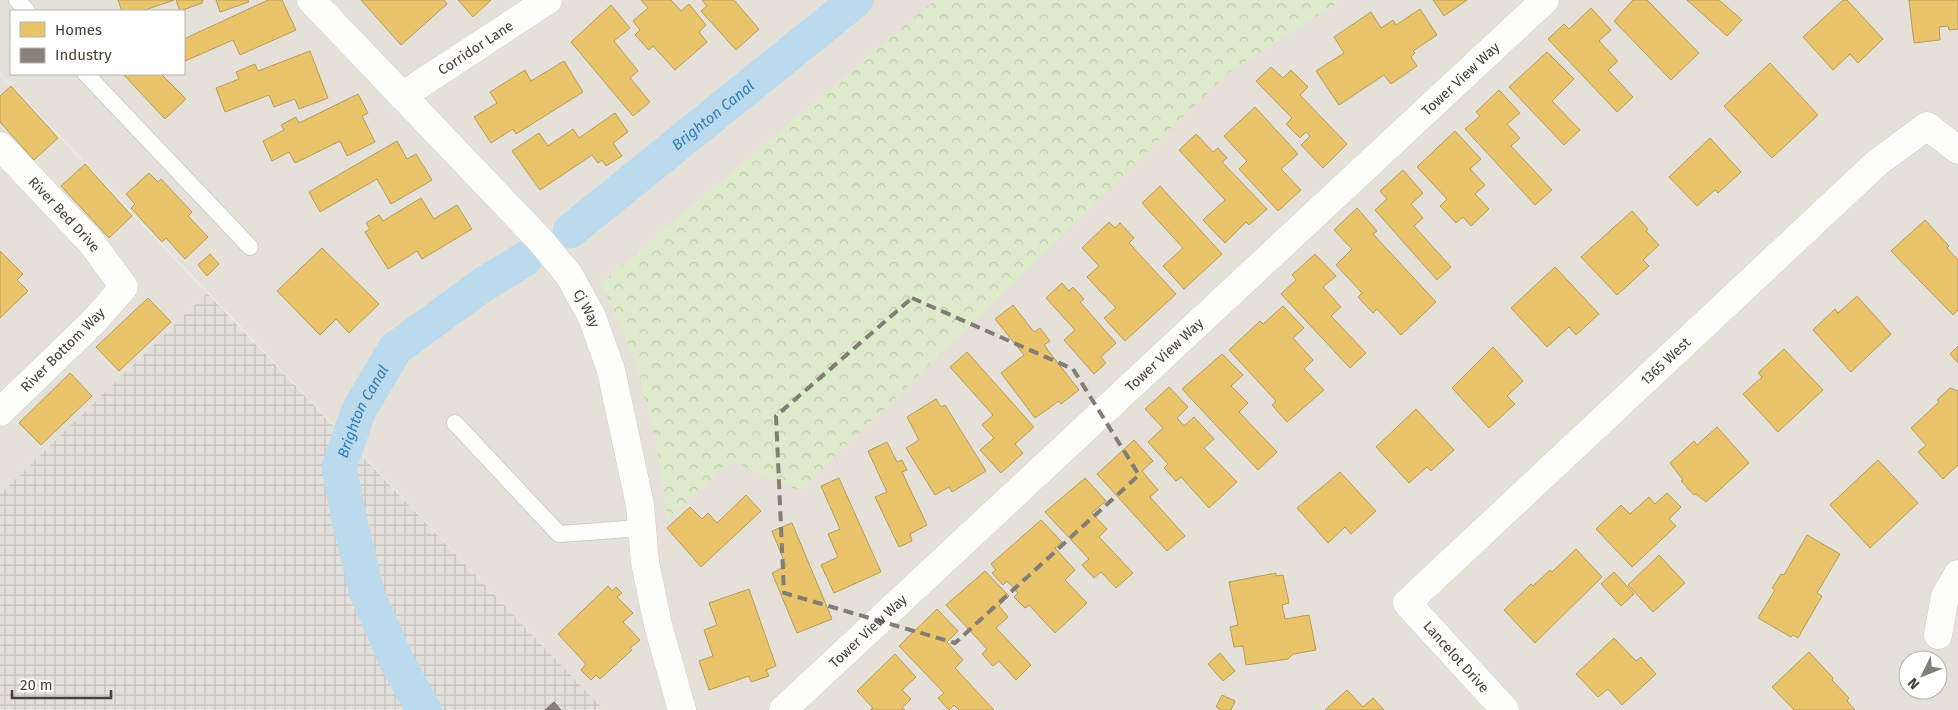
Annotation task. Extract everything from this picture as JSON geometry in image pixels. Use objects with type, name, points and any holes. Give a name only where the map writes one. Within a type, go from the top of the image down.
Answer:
[{"type":"street","name":"Cj Way","points":[[311,0],[541,241],[569,275],[592,316],[611,370],[640,505],[645,562],[658,625],[682,710]]},
{"type":"street","name":"Corridor Lane","points":[[402,96],[548,0]]},
{"type":"street","name":"Tower View Way","points":[[783,710],[1545,0]]},
{"type":"street","name":"1365 West","points":[[1407,603],[1878,162],[1927,126],[1958,150]]},
{"type":"street","name":"River Bed Drive","points":[[0,146],[91,242],[124,287]]},
{"type":"street","name":"River Bottom Way","points":[[0,412],[93,322],[124,287]]},
{"type":"street","points":[[1938,635],[1945,596],[1958,574]]},
{"type":"street","name":"Lancelot Drive","points":[[1407,603],[1505,710]]},
{"type":"lane","points":[[17,0],[26,10]]},
{"type":"lane","points":[[87,75],[250,248]]},
{"type":"lane","points":[[455,423],[559,534],[642,528]]},
{"type":"highlighted area","points":[[912,298],[1073,369],[1139,475],[955,643],[784,593],[776,416]]},
{"type":"shaded area","points":[[0,0],[1958,0],[1958,710],[604,710],[0,73]]},
{"type":"shaded area","points":[[0,74],[207,293],[0,494]]},
{"type":"shaded area","points":[[207,293],[604,710],[0,710],[0,494]]},
{"type":"green space","points":[[935,0],[1342,0],[1228,73],[800,491],[730,460],[668,520],[657,447],[636,362],[601,283]]},
{"type":"building: Homes","points":[[118,0],[174,0],[145,10],[122,10]]},
{"type":"building: Homes","points":[[176,0],[203,0],[202,3],[180,10]]},
{"type":"building: Homes","points":[[216,0],[248,0],[249,2],[220,12]]},
{"type":"building: Homes","points":[[268,0],[282,0],[296,30],[240,55],[233,40],[185,61],[185,39]]},
{"type":"building: Homes","points":[[361,0],[444,0],[447,4],[401,45]]},
{"type":"building: Homes","points":[[458,0],[491,0],[473,17]]},
{"type":"building: Homes","points":[[641,0],[671,0],[681,11],[689,4],[706,25],[699,32],[707,42],[675,70],[653,46],[649,50],[635,35],[640,30],[633,21],[648,8]]},
{"type":"building: Homes","points":[[702,0],[734,0],[759,29],[736,50],[701,11],[707,6]]},
{"type":"building: Homes","points":[[1433,0],[1467,0],[1444,16]]},
{"type":"building: Homes","points":[[1633,0],[1647,0],[1699,53],[1671,80],[1614,21]]},
{"type":"building: Homes","points":[[1687,0],[1719,0],[1742,20],[1727,36]]},
{"type":"building: Homes","points":[[1843,0],[1847,0],[1883,39],[1858,63],[1850,54],[1833,70],[1803,37]]},
{"type":"building: Homes","points":[[1909,0],[1958,0],[1958,29],[1949,30],[1948,26],[1939,27],[1940,40],[1914,43]]},
{"type":"building: Homes","points":[[611,5],[630,28],[614,41],[638,71],[630,78],[650,102],[633,116],[571,42]]},
{"type":"building: Homes","points":[[1591,8],[1611,30],[1599,41],[1618,61],[1608,70],[1633,97],[1617,112],[1548,39],[1564,24],[1569,29]]},
{"type":"building: Homes","points":[[1420,9],[1437,35],[1413,51],[1415,53],[1411,57],[1417,66],[1391,84],[1384,75],[1339,105],[1316,71],[1344,53],[1334,37],[1371,12],[1381,28],[1393,20],[1396,25]]},
{"type":"building: Homes","points":[[310,51],[328,98],[299,109],[295,99],[274,107],[269,95],[225,112],[216,88],[239,79],[236,72],[255,64],[258,71]]},
{"type":"building: Homes","points":[[1547,52],[1574,79],[1552,101],[1580,130],[1564,145],[1509,87]]},
{"type":"building: Homes","points":[[564,61],[583,92],[516,134],[513,129],[491,143],[474,117],[497,103],[490,92],[525,70],[531,81]]},
{"type":"building: Homes","points":[[1770,63],[1818,115],[1772,158],[1724,106]]},
{"type":"building: Homes","points":[[1271,67],[1283,78],[1291,70],[1308,87],[1300,95],[1347,144],[1323,168],[1301,145],[1310,136],[1306,132],[1300,138],[1286,124],[1292,118],[1256,81]]},
{"type":"building: Homes","points":[[124,75],[162,75],[186,99],[165,119]]},
{"type":"building: Homes","points":[[11,86],[58,138],[34,160],[0,122],[0,96]]},
{"type":"building: Homes","points":[[1499,90],[1520,113],[1507,124],[1520,138],[1511,146],[1552,190],[1535,205],[1465,129],[1480,116],[1476,112]]},
{"type":"building: Homes","points":[[358,94],[368,113],[362,116],[375,142],[347,156],[340,141],[295,163],[289,152],[272,161],[263,141],[284,130],[281,125],[296,117],[299,123]]},
{"type":"building: Homes","points":[[1255,107],[1298,154],[1281,169],[1301,190],[1278,211],[1239,169],[1247,161],[1224,136]]},
{"type":"building: Homes","points":[[615,113],[628,132],[613,143],[622,156],[606,166],[602,160],[598,163],[592,155],[540,190],[512,151],[539,133],[548,146],[573,129],[579,138]]},
{"type":"building: Homes","points":[[1455,131],[1481,159],[1470,169],[1485,185],[1475,194],[1489,209],[1471,226],[1463,217],[1456,223],[1440,206],[1447,199],[1417,167]]},
{"type":"building: Homes","points":[[1196,134],[1213,152],[1218,148],[1227,158],[1222,162],[1267,209],[1249,225],[1246,222],[1225,243],[1203,220],[1225,200],[1179,150]]},
{"type":"building: Homes","points":[[1710,138],[1741,172],[1718,193],[1715,190],[1697,206],[1669,177]]},
{"type":"building: Homes","points":[[397,141],[407,159],[416,154],[432,180],[391,204],[377,179],[320,212],[309,192]]},
{"type":"building: Homes","points":[[85,164],[132,216],[109,238],[61,186]]},
{"type":"building: Homes","points":[[1403,170],[1423,193],[1411,204],[1423,218],[1414,226],[1451,267],[1437,280],[1375,210],[1387,199],[1380,191]]},
{"type":"building: Homes","points":[[149,173],[158,182],[161,179],[192,212],[188,216],[208,237],[185,259],[166,238],[162,242],[131,208],[135,204],[126,194]]},
{"type":"building: Homes","points":[[1160,186],[1222,254],[1184,289],[1163,266],[1183,248],[1142,203]]},
{"type":"building: Homes","points":[[421,198],[434,219],[457,205],[472,229],[422,259],[417,251],[388,269],[365,232],[370,229],[366,223],[379,215],[383,221]]},
{"type":"building: Homes","points":[[1357,208],[1377,231],[1373,234],[1436,302],[1401,335],[1377,309],[1373,313],[1358,297],[1362,293],[1336,265],[1352,249],[1334,230]]},
{"type":"building: Homes","points":[[1632,211],[1659,245],[1643,260],[1649,266],[1617,295],[1581,257]]},
{"type":"building: Homes","points":[[1925,220],[1949,246],[1947,248],[1958,260],[1958,310],[1953,315],[1891,251]]},
{"type":"building: Homes","points":[[1109,222],[1115,228],[1120,223],[1134,238],[1129,243],[1176,294],[1125,341],[1104,318],[1116,308],[1087,277],[1099,266],[1082,248]]},
{"type":"building: Homes","points":[[322,248],[379,304],[349,333],[336,319],[320,335],[277,291]]},
{"type":"building: Homes","points":[[0,251],[23,274],[17,280],[28,291],[0,318]]},
{"type":"building: Homes","points":[[210,254],[219,264],[207,276],[198,265]]},
{"type":"building: Homes","points":[[1315,254],[1336,276],[1323,287],[1341,307],[1331,316],[1366,353],[1350,368],[1281,294],[1296,280],[1292,275]]},
{"type":"building: Homes","points":[[1555,267],[1599,314],[1576,335],[1569,327],[1547,347],[1511,308]]},
{"type":"building: Homes","points":[[1062,283],[1069,291],[1073,287],[1084,299],[1080,302],[1116,343],[1101,357],[1106,363],[1094,374],[1064,340],[1075,330],[1046,298]]},
{"type":"building: Homes","points":[[1857,296],[1891,334],[1851,372],[1813,330],[1835,309],[1838,313]]},
{"type":"building: Homes","points":[[148,298],[171,322],[119,371],[96,347]]},
{"type":"building: Homes","points":[[1013,305],[1034,332],[1040,328],[1050,341],[1044,345],[1079,390],[1061,404],[1059,401],[1035,418],[1001,373],[1024,355],[995,319]]},
{"type":"building: Homes","points":[[1283,306],[1304,328],[1293,338],[1313,360],[1304,369],[1324,390],[1287,422],[1272,405],[1276,401],[1229,350],[1260,321],[1263,324]]},
{"type":"building: Homes","points":[[1958,346],[1958,363],[1950,354]]},
{"type":"building: Homes","points":[[1493,347],[1523,381],[1507,396],[1515,404],[1489,428],[1452,388]]},
{"type":"building: Homes","points":[[1784,349],[1823,390],[1778,432],[1743,394],[1762,377],[1758,373]]},
{"type":"building: Homes","points":[[967,352],[1034,427],[1015,444],[1023,453],[1001,473],[980,450],[994,438],[982,425],[993,415],[950,367]]},
{"type":"building: Homes","points":[[1222,354],[1243,375],[1231,386],[1248,403],[1239,412],[1277,452],[1258,470],[1182,389]]},
{"type":"building: Homes","points":[[70,373],[92,396],[41,445],[19,423]]},
{"type":"building: Homes","points":[[1169,387],[1188,407],[1177,418],[1184,426],[1194,417],[1214,439],[1204,448],[1237,482],[1209,508],[1181,477],[1176,481],[1164,468],[1168,464],[1148,442],[1163,428],[1145,409]]},
{"type":"building: Homes","points":[[1950,388],[1958,391],[1958,465],[1943,479],[1918,452],[1926,445],[1911,428],[1939,402],[1937,400]]},
{"type":"building: Homes","points":[[936,399],[941,407],[945,405],[986,471],[952,492],[949,487],[935,495],[906,448],[919,440],[907,417]]},
{"type":"building: Homes","points":[[1416,409],[1454,450],[1431,471],[1427,467],[1409,483],[1376,447]]},
{"type":"building: Homes","points":[[1717,427],[1749,463],[1706,502],[1696,494],[1694,495],[1681,481],[1683,480],[1670,463],[1694,441],[1697,445]]},
{"type":"building: Homes","points":[[1134,440],[1153,461],[1142,471],[1158,490],[1150,497],[1185,536],[1167,551],[1097,474]]},
{"type":"building: Homes","points":[[887,442],[897,462],[902,460],[907,470],[902,472],[927,525],[910,534],[912,541],[899,547],[875,497],[887,492],[868,451]]},
{"type":"building: Homes","points":[[1878,460],[1918,503],[1870,548],[1830,505]]},
{"type":"building: Homes","points":[[1340,472],[1376,511],[1351,534],[1345,527],[1328,543],[1297,508]]},
{"type":"building: Homes","points":[[839,478],[881,572],[834,593],[821,565],[838,557],[828,534],[840,529],[821,486]]},
{"type":"building: Homes","points":[[1085,478],[1106,501],[1092,513],[1107,529],[1099,537],[1133,573],[1116,588],[1101,572],[1094,578],[1082,565],[1089,559],[1045,512]]},
{"type":"building: Homes","points":[[1667,493],[1681,507],[1669,519],[1676,526],[1632,567],[1596,529],[1621,505],[1630,514],[1649,497],[1655,504]]},
{"type":"building: Homes","points":[[746,495],[761,511],[701,567],[667,528],[690,507],[702,519],[708,513],[717,523]]},
{"type":"building: Homes","points":[[1041,520],[1062,542],[1055,548],[1075,570],[1065,580],[1087,603],[1055,633],[1029,605],[1025,608],[1014,597],[1018,593],[1007,581],[1003,585],[992,573],[996,570],[991,564]]},
{"type":"building: Homes","points":[[792,523],[832,619],[797,633],[772,573],[786,566],[772,531]]},
{"type":"building: Homes","points":[[1807,535],[1840,554],[1817,593],[1822,596],[1798,638],[1793,635],[1791,637],[1758,618],[1775,590],[1772,588],[1781,574],[1784,575]]},
{"type":"building: Homes","points":[[1576,549],[1602,577],[1535,643],[1504,610],[1531,584],[1533,586],[1550,570],[1552,572]]},
{"type":"building: Homes","points":[[1659,555],[1685,583],[1653,612],[1628,585]]},
{"type":"building: Homes","points":[[985,571],[1009,596],[999,606],[1008,617],[996,628],[1031,665],[1016,680],[999,661],[993,666],[982,654],[987,649],[946,605]]},
{"type":"building: Homes","points":[[1614,572],[1634,594],[1621,606],[1601,584]]},
{"type":"building: Homes","points":[[1276,573],[1276,576],[1283,575],[1289,603],[1282,605],[1285,619],[1309,615],[1316,650],[1293,654],[1288,659],[1246,665],[1243,646],[1234,647],[1230,627],[1238,625],[1229,582]]},
{"type":"building: Homes","points":[[608,586],[612,591],[616,587],[622,593],[617,597],[633,613],[623,622],[640,640],[630,648],[632,650],[600,679],[596,675],[591,680],[581,670],[586,664],[558,634]]},
{"type":"building: Homes","points":[[749,589],[776,666],[766,670],[769,676],[751,682],[749,676],[709,690],[699,661],[713,656],[704,630],[717,625],[709,603]]},
{"type":"building: Homes","points":[[937,609],[958,631],[947,642],[963,660],[955,668],[994,710],[959,710],[954,705],[949,710],[938,698],[944,693],[899,646]]},
{"type":"building: Homes","points":[[1614,638],[1636,661],[1641,657],[1656,674],[1622,705],[1608,689],[1598,697],[1576,674]]},
{"type":"building: Homes","points":[[1809,652],[1849,698],[1847,701],[1855,710],[1794,710],[1772,687]]},
{"type":"building: Homes","points":[[1220,653],[1235,671],[1223,681],[1208,664]]},
{"type":"building: Homes","points":[[895,654],[916,677],[902,690],[911,699],[902,708],[905,710],[870,710],[873,708],[857,691]]},
{"type":"building: Homes","points":[[1347,690],[1363,707],[1373,698],[1384,710],[1325,710]]},
{"type":"building: Homes","points":[[1222,695],[1235,701],[1231,710],[1222,710],[1216,707]]},
{"type":"building: Industry","points":[[554,702],[561,710],[545,710]]},
{"type":"waterway","name":"Brighton Canal","points":[[570,231],[856,0]]},
{"type":"waterway","name":"Brighton Canal","points":[[424,710],[398,664],[367,593],[339,467],[359,410],[395,349],[481,286],[525,259]]}]
